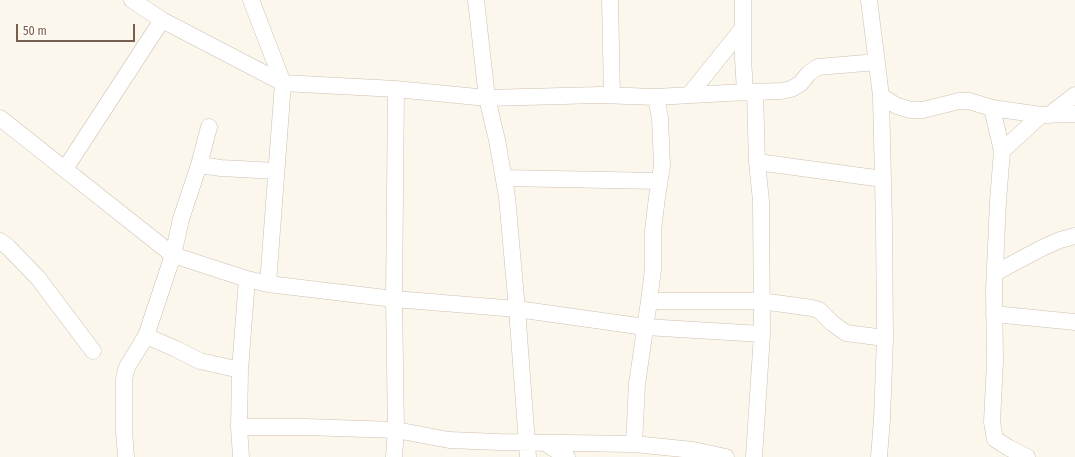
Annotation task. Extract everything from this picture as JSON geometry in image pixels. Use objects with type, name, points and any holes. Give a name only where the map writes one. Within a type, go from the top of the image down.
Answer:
[{"type":"street","points":[[132,0],[162,20],[283,83],[396,89],[487,98],[612,96],[656,97],[781,91],[797,87],[809,73],[818,67],[877,62]]},
{"type":"street","points":[[251,0],[283,83],[268,284]]},
{"type":"street","points":[[476,0],[487,98],[504,178],[517,310],[527,450]]},
{"type":"street","points":[[610,0],[612,96]]},
{"type":"street","points":[[743,0],[743,28],[761,201],[762,334],[754,457]]},
{"type":"street","points":[[869,0],[881,96],[883,179],[885,338],[879,457]]},
{"type":"street","points":[[65,169],[162,20]]},
{"type":"street","points":[[689,95],[743,28]]},
{"type":"street","points":[[394,457],[396,430],[394,298],[396,89]]},
{"type":"street","points":[[1002,151],[1045,115],[1075,95]]},
{"type":"street","points":[[881,96],[897,106],[911,110],[923,110],[959,101],[969,101],[992,108],[1045,115],[1075,114]]},
{"type":"street","points":[[638,448],[637,384],[650,301],[653,269],[653,231],[662,166],[660,118],[656,97]]},
{"type":"street","points":[[992,108],[1002,151],[995,273],[993,432],[996,439],[1001,444],[1028,457]]},
{"type":"street","points":[[0,118],[174,255],[247,279],[268,284],[517,310],[645,327],[762,334]]},
{"type":"street","points":[[126,457],[124,431],[124,379],[127,367],[146,336],[174,255],[181,219],[199,165],[209,127]]},
{"type":"street","points":[[757,162],[883,179]]},
{"type":"street","points":[[199,165],[221,168],[276,171]]},
{"type":"street","points":[[504,178],[659,181]]},
{"type":"street","points":[[995,273],[1042,248],[1060,240],[1075,236]]},
{"type":"street","points":[[0,241],[8,247],[38,278],[93,351]]},
{"type":"street","points":[[241,457],[239,427],[240,370],[247,279]]},
{"type":"street","points":[[650,301],[761,301],[820,310],[832,323],[846,333],[885,338]]},
{"type":"street","points":[[994,314],[1075,322]]},
{"type":"street","points":[[146,336],[200,361],[240,370]]},
{"type":"street","points":[[239,427],[305,427],[396,430],[449,440],[527,450],[544,443],[693,450],[726,457]]},
{"type":"street","points":[[544,443],[567,457]]}]
